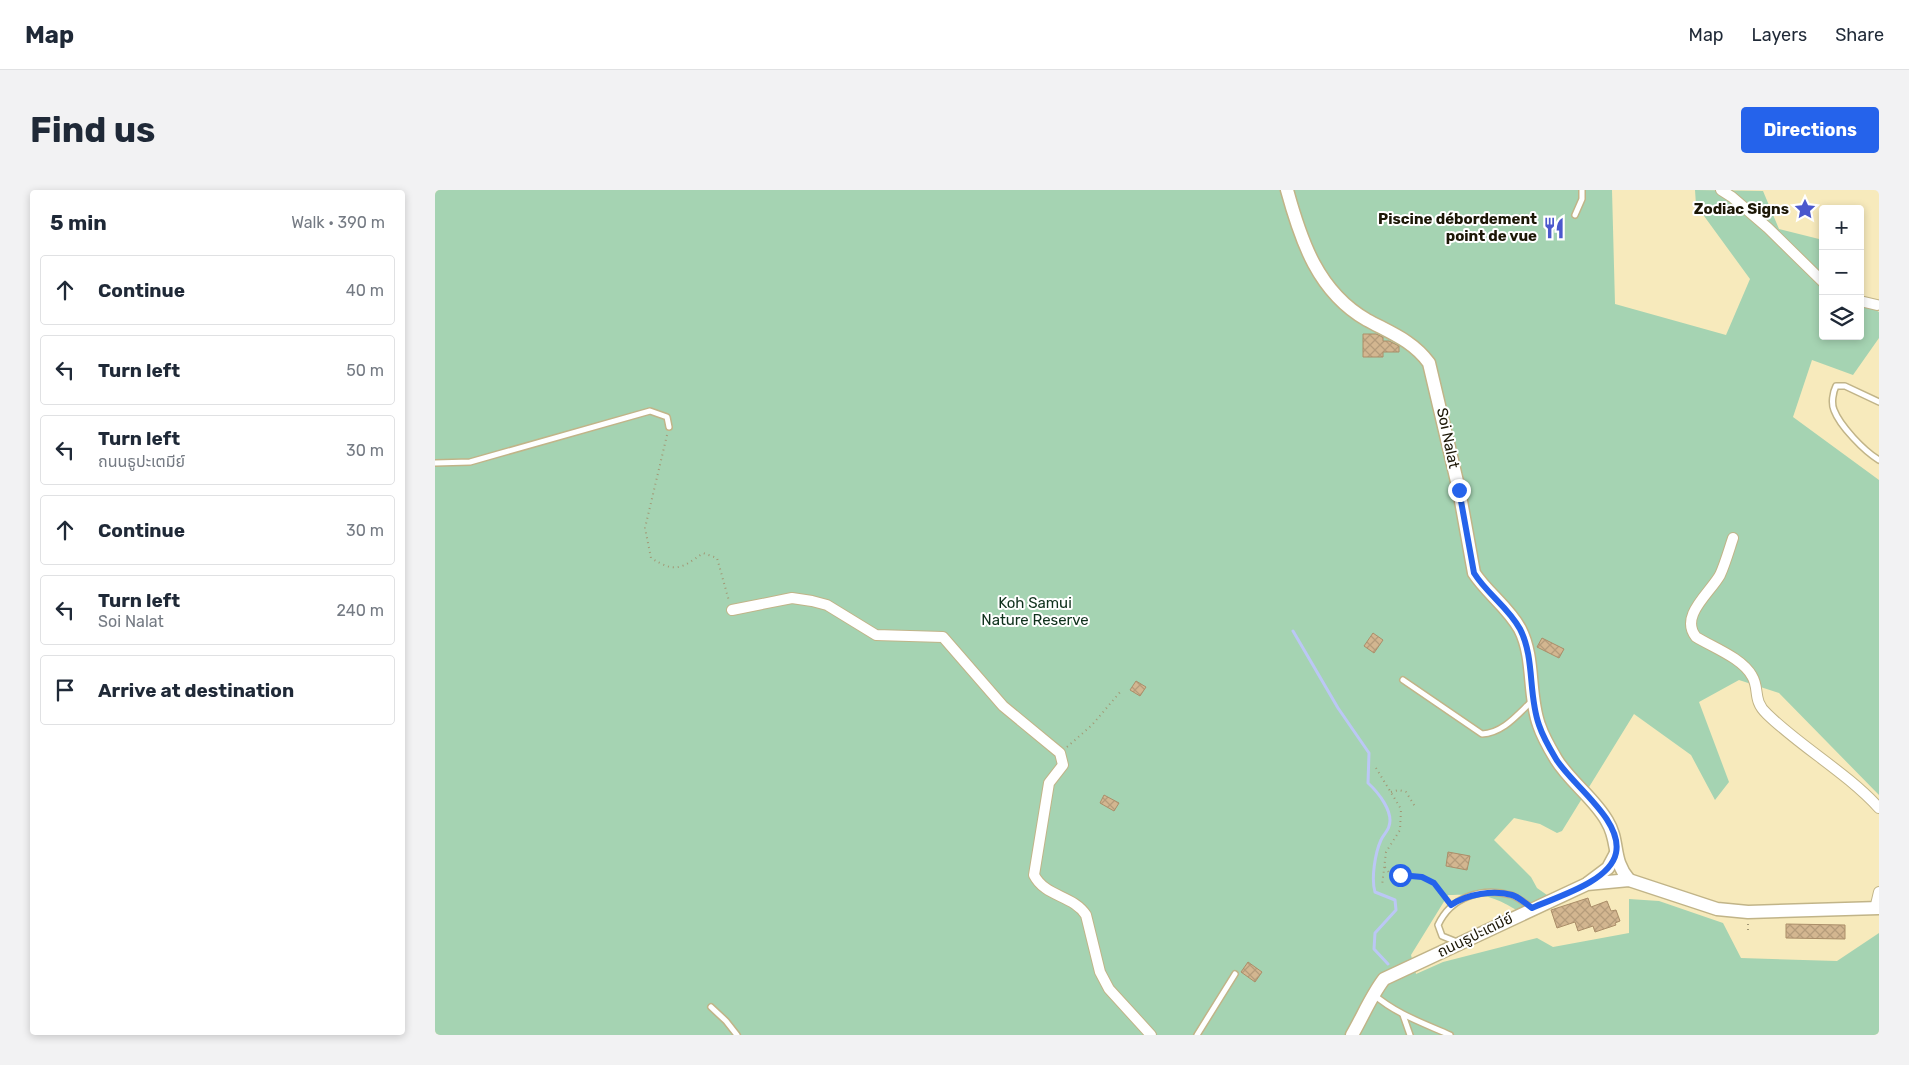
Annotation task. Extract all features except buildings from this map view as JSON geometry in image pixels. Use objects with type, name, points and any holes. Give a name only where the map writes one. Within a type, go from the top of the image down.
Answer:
[{"type":"street","name":"Soi Nalat","points":[[1287,190],[1300,237],[1331,290],[1365,319],[1409,342],[1420,351],[1429,363],[1459,490],[1472,565],[1480,582],[1505,607],[1520,630],[1533,682],[1539,725],[1557,761],[1607,820],[1614,834],[1616,853]]},
{"type":"street","points":[[1721,190],[1733,197],[1819,278]]},
{"type":"street","points":[[1864,302],[1877,305]]},
{"type":"street","points":[[1733,538],[1719,575],[1693,613],[1692,631],[1744,665],[1753,678],[1756,700],[1765,712],[1835,768],[1879,808]]},
{"type":"street","points":[[732,610],[792,598],[827,605],[877,635],[943,637],[1003,706],[1060,753],[1063,765],[1049,783],[1034,875],[1038,883],[1049,892],[1081,908],[1086,915],[1100,972],[1109,989],[1151,1035]]},
{"type":"street","points":[[1616,853],[1620,869],[1629,880]]},
{"type":"street","points":[[1587,884],[1609,868],[1616,853]]},
{"type":"street","name":"ถนนธูปะเตมีย์","points":[[1353,1035],[1368,1009],[1373,994],[1384,979],[1390,975],[1587,884],[1629,880],[1717,909],[1747,912],[1877,908]]},
{"type":"street","points":[[1877,908],[1879,892]]},
{"type":"lane","points":[[1575,215],[1582,199],[1582,190]]},
{"type":"lane","points":[[1879,402],[1845,386],[1836,386],[1833,391],[1833,409],[1866,452],[1879,460]]},
{"type":"lane","points":[[435,463],[470,462],[650,411],[667,417],[669,427]]},
{"type":"lane","points":[[1403,680],[1482,734],[1491,734],[1505,726],[1534,699]]},
{"type":"lane","points":[[1458,943],[1442,936],[1438,925],[1444,912],[1461,898],[1494,893],[1513,896],[1532,908]]},
{"type":"lane","points":[[1197,1035],[1235,974]]},
{"type":"lane","points":[[1373,994],[1388,1007],[1403,1015],[1450,1035]]},
{"type":"lane","points":[[711,1007],[737,1035]]},
{"type":"lane","points":[[1403,1015],[1410,1035]]},
{"type":"path","points":[[669,427],[648,508],[645,528],[651,558],[668,568],[684,566],[703,553],[717,558],[732,610]]},
{"type":"path","points":[[1060,753],[1092,725],[1121,691]]},
{"type":"path","points":[[1376,768],[1401,808],[1400,830],[1386,852],[1382,886]]},
{"type":"path","points":[[1391,792],[1399,790],[1406,792],[1416,808]]},
{"type":"path","points":[[1384,866],[1391,874],[1411,878],[1422,877],[1434,883],[1451,905]]},
{"type":"green space","name":"Koh Samui Nature Reserve","points":[[435,190],[1612,190],[1615,304],[1726,335],[1750,279],[1696,205],[1695,190],[1763,191],[1779,229],[1819,239],[1819,340],[1864,340],[1864,303],[1879,312],[1879,338],[1853,375],[1812,360],[1793,417],[1879,480],[1879,795],[1779,693],[1739,680],[1699,702],[1729,782],[1715,800],[1691,755],[1634,714],[1562,831],[1557,833],[1540,824],[1514,818],[1494,840],[1531,877],[1537,888],[1547,895],[1569,889],[1520,912],[1486,896],[1448,895],[1411,955],[1416,974],[1443,962],[1537,938],[1553,947],[1629,933],[1629,899],[1659,901],[1723,923],[1741,958],[1837,961],[1879,933],[1879,1035],[435,1035]]},
{"type":"waterway","points":[[1293,631],[1338,708],[1369,753],[1368,783],[1380,797],[1389,815],[1388,828],[1377,852],[1373,880],[1375,892],[1395,900],[1396,910],[1375,933],[1374,949],[1388,964]]},
{"type":"place","name":"Zodiac Signs","points":[[1805,209]]},
{"type":"place","name":"Piscine débordement point de vue","points":[[1554,228]]},
{"type":"route","points":[[1400,875],[1411,878],[1422,877],[1434,883],[1451,905],[1461,898],[1494,893],[1513,896],[1532,908],[1587,884],[1601,875],[1609,868],[1616,853],[1614,834],[1607,820],[1557,761],[1539,725],[1533,682],[1520,630],[1505,607],[1480,582],[1474,573],[1459,490]]}]
